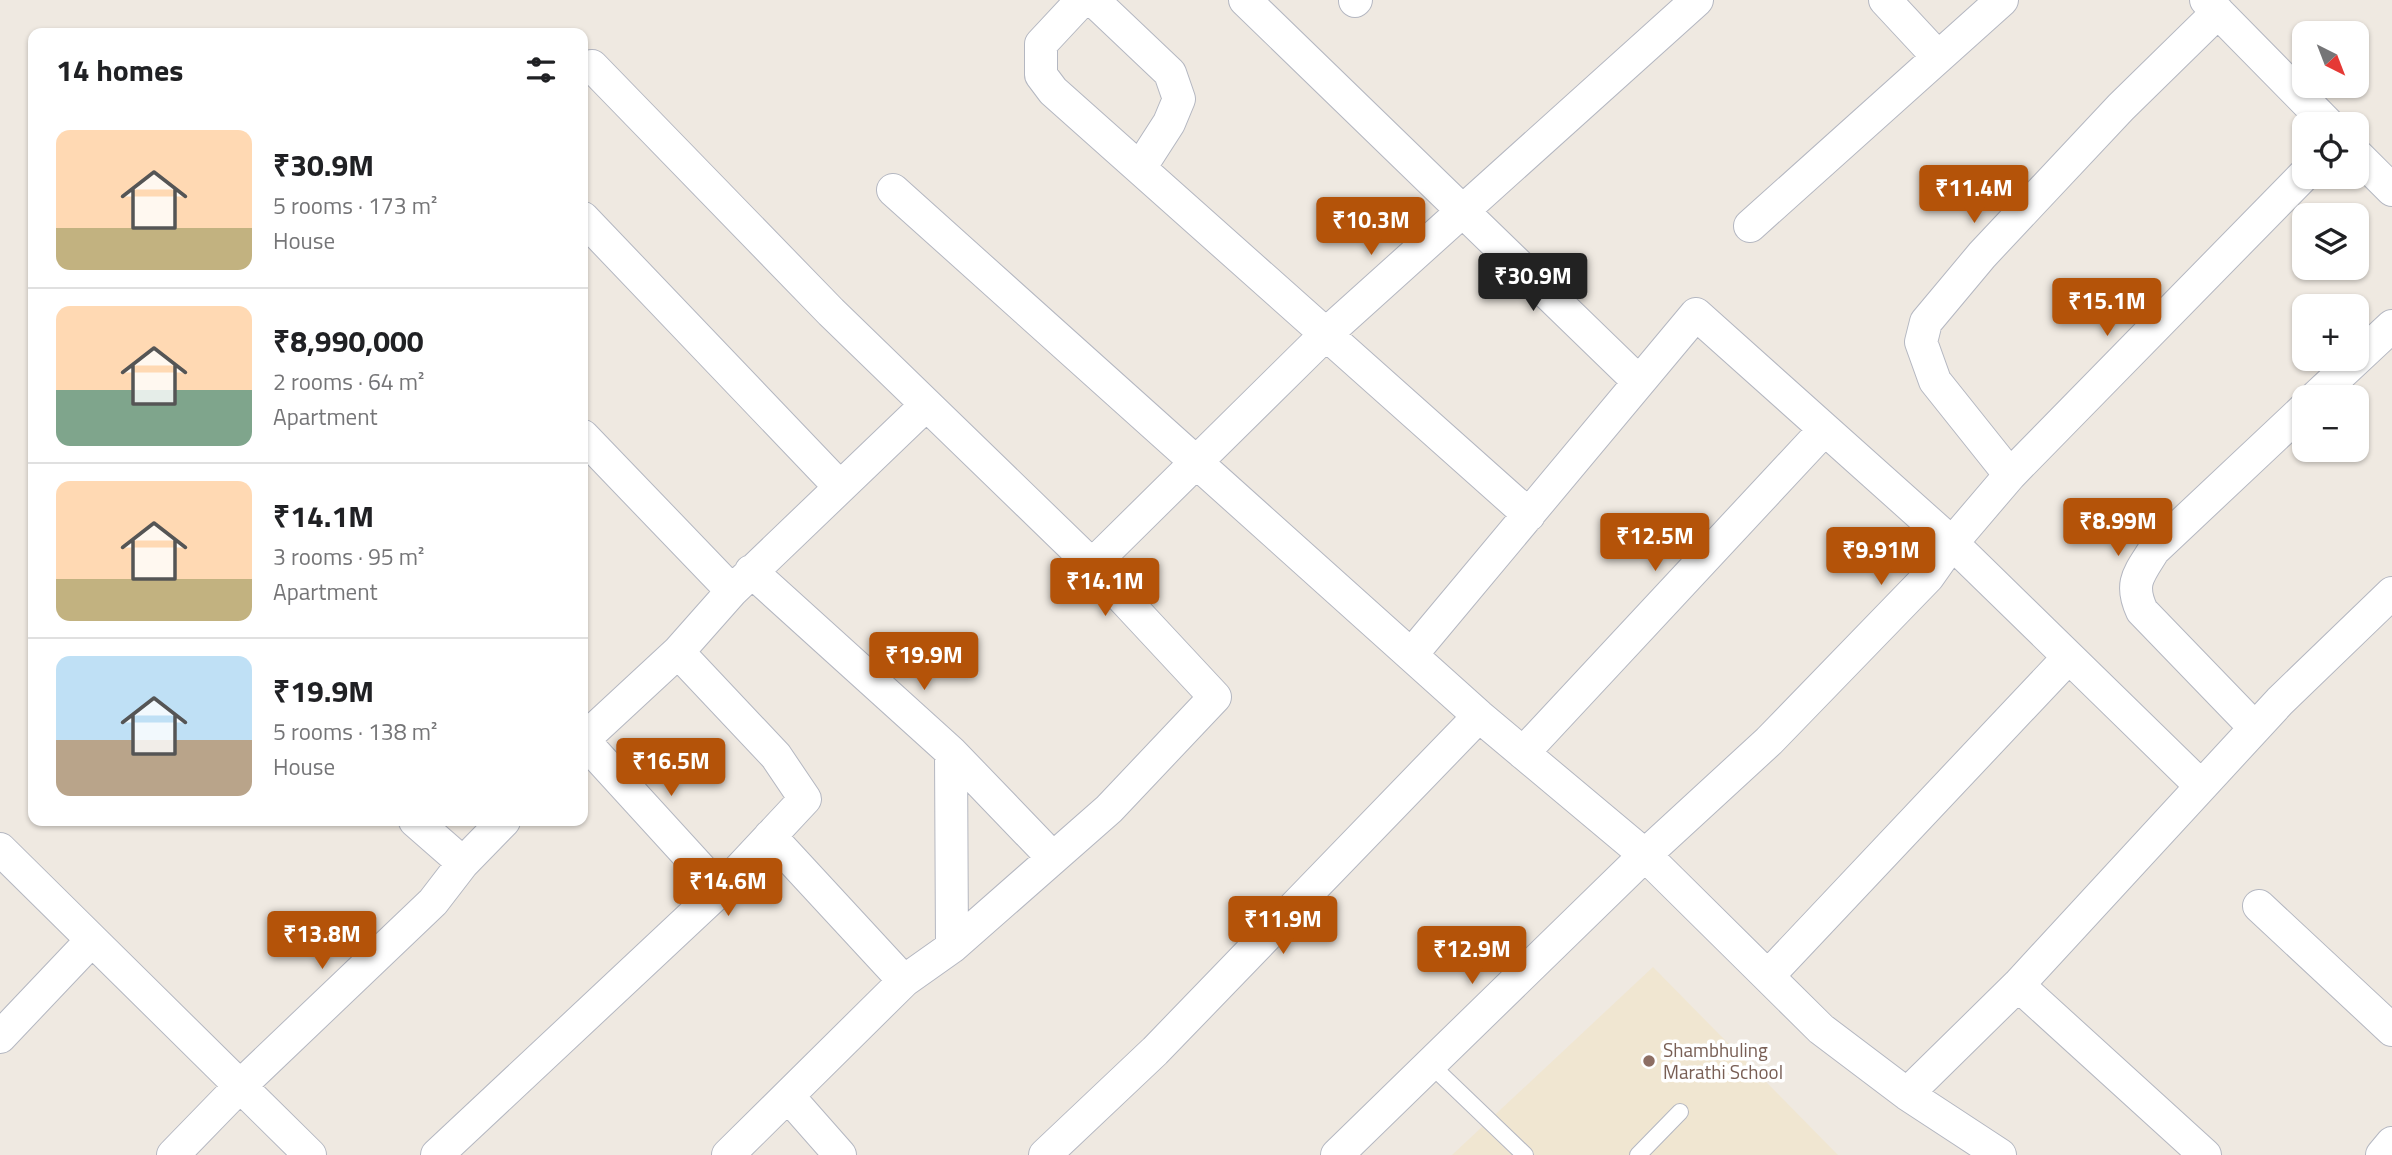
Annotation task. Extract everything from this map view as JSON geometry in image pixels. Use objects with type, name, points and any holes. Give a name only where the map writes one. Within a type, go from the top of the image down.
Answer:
[{"type":"street","points":[[1082,0],[1041,44],[1041,75],[1053,91],[1529,515]]},
{"type":"street","points":[[1093,0],[1170,73],[1179,99],[1169,123],[1140,168]]},
{"type":"street","points":[[1245,0],[1590,331],[1639,382]]},
{"type":"street","points":[[1091,565],[1197,464],[1325,335],[1697,0]]},
{"type":"street","points":[[1885,0],[1938,57]]},
{"type":"street","points":[[1751,226],[2002,0]]},
{"type":"street","points":[[2010,475],[1935,381],[1921,342],[1926,322],[1982,255],[2212,6],[2316,112]]},
{"type":"street","points":[[592,66],[831,312],[1091,565],[1215,697],[1109,809],[953,947],[904,981],[728,1155]]},
{"type":"street","points":[[2369,167],[2392,190]]},
{"type":"street","points":[[1337,1155],[1645,855],[1769,741],[1928,577],[1952,542],[2010,475],[2292,187]]},
{"type":"street","points":[[893,190],[1479,716],[1645,855],[1821,1029],[1907,1094],[2000,1155]]},
{"type":"street","points":[[588,223],[839,486]]},
{"type":"street","points":[[1412,654],[1696,314],[1952,542],[2200,785]]},
{"type":"street","points":[[2329,385],[2392,326]]},
{"type":"street","points":[[588,735],[678,652],[742,581],[926,405]]},
{"type":"street","points":[[2255,728],[2142,611],[2134,594],[2139,573],[2154,550],[2292,420]]},
{"type":"street","points":[[1523,753],[1824,430]]},
{"type":"street","points":[[588,441],[742,581],[951,752],[1053,858]]},
{"type":"street","points":[[1907,1094],[2018,985],[2255,728],[2392,593]]},
{"type":"street","points":[[437,1155],[720,890],[805,799],[776,755],[678,652]]},
{"type":"street","points":[[1768,976],[2068,658]]},
{"type":"street","points":[[1045,1155],[1155,1051],[1479,716]]},
{"type":"street","points":[[588,745],[720,890]]},
{"type":"street","points":[[951,752],[953,947]]},
{"type":"street","points":[[421,826],[463,863]]},
{"type":"street","points":[[173,1155],[240,1086],[433,902],[463,863],[499,826]]},
{"type":"street","points":[[770,836],[904,981]]},
{"type":"street","points":[[0,849],[310,1155]]},
{"type":"street","points":[[2259,906],[2392,1030]]},
{"type":"street","points":[[0,1037],[91,941]]},
{"type":"street","points":[[2018,985],[2205,1155]]},
{"type":"street","points":[[788,1096],[840,1155]]},
{"type":"street","points":[[2382,1155],[2392,1143]]},
{"type":"lane","points":[[1430,1064],[1525,1155]]},
{"type":"lane","points":[[1639,1155],[1680,1112]]},
{"type":"shaded area","name":"Shambhuling Marathi School","points":[[1653,967],[1838,1155],[1452,1155]]},
{"type":"place","name":"Shambhuling Marathi School","points":[[1649,1061]]}]
